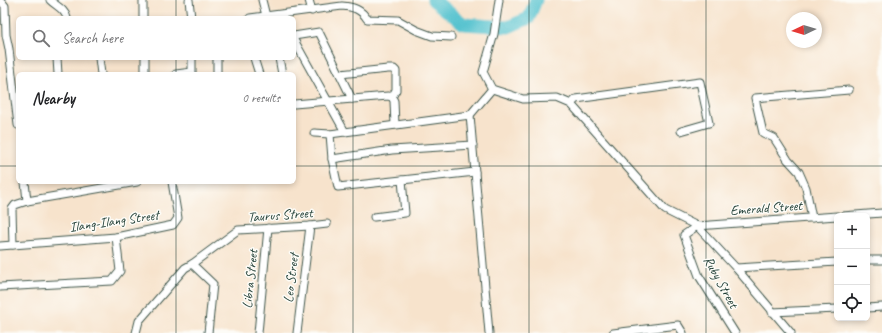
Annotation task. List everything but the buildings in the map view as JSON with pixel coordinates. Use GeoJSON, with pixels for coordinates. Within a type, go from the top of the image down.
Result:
{"type":"FeatureCollection","features":[{"type":"Feature","properties":{"kind":"street"},"geometry":{"type":"LineString","coordinates":[[0,0],[5,6],[6,35],[16,108]]}},
{"type":"Feature","properties":{"kind":"street"},"geometry":{"type":"LineString","coordinates":[[50,0],[67,16]]}},
{"type":"Feature","properties":{"kind":"street"},"geometry":{"type":"LineString","coordinates":[[143,0],[143,16]]}},
{"type":"Feature","properties":{"kind":"street"},"geometry":{"type":"LineString","coordinates":[[189,0],[191,16]]}},
{"type":"Feature","properties":{"kind":"street"},"geometry":{"type":"LineString","coordinates":[[262,0],[266,16],[342,6],[352,7],[363,13],[367,19],[398,20],[416,30],[432,36],[451,37]]}},
{"type":"Feature","properties":{"kind":"street"},"geometry":{"type":"LineString","coordinates":[[309,0],[312,11]]}},
{"type":"Feature","properties":{"kind":"street"},"geometry":{"type":"LineString","coordinates":[[499,0],[494,34],[483,72],[492,89],[524,98],[557,98],[571,104],[665,210],[697,226],[736,268],[791,333]]}},
{"type":"Feature","properties":{"kind":"street"},"geometry":{"type":"LineString","coordinates":[[296,36],[319,32],[352,99]]}},
{"type":"Feature","properties":{"kind":"street"},"geometry":{"type":"LineString","coordinates":[[296,44],[345,132]]}},
{"type":"Feature","properties":{"kind":"street"},"geometry":{"type":"LineString","coordinates":[[9,49],[16,48]]}},
{"type":"Feature","properties":{"kind":"street"},"geometry":{"type":"LineString","coordinates":[[57,60],[58,72]]}},
{"type":"Feature","properties":{"kind":"street"},"geometry":{"type":"LineString","coordinates":[[99,60],[101,72]]}},
{"type":"Feature","properties":{"kind":"street"},"geometry":{"type":"LineString","coordinates":[[145,60],[145,72]]}},
{"type":"Feature","properties":{"kind":"street"},"geometry":{"type":"LineString","coordinates":[[192,60],[192,72]]}},
{"type":"Feature","properties":{"kind":"street"},"geometry":{"type":"LineString","coordinates":[[217,60],[217,72]]}},
{"type":"Feature","properties":{"kind":"street"},"geometry":{"type":"LineString","coordinates":[[255,60],[258,72]]}},
{"type":"Feature","properties":{"kind":"street"},"geometry":{"type":"LineString","coordinates":[[279,60],[282,72]]}},
{"type":"Feature","properties":{"kind":"street"},"geometry":{"type":"LineString","coordinates":[[340,74],[394,69],[396,71],[396,90],[392,97]]}},
{"type":"Feature","properties":{"kind":"street"},"geometry":{"type":"LineString","coordinates":[[571,104],[576,99],[700,82],[709,123],[681,131]]}},
{"type":"Feature","properties":{"kind":"street"},"geometry":{"type":"LineString","coordinates":[[314,133],[330,134],[470,115],[492,89]]}},
{"type":"Feature","properties":{"kind":"street"},"geometry":{"type":"LineString","coordinates":[[812,218],[806,188],[799,172],[788,160],[774,138],[763,133],[755,98],[849,90]]}},
{"type":"Feature","properties":{"kind":"street"},"geometry":{"type":"LineString","coordinates":[[296,104],[388,96],[392,97]]}},
{"type":"Feature","properties":{"kind":"street"},"geometry":{"type":"LineString","coordinates":[[392,97],[394,101],[395,125]]}},
{"type":"Feature","properties":{"kind":"street"},"geometry":{"type":"LineString","coordinates":[[470,115],[489,333]]}},
{"type":"Feature","properties":{"kind":"street"},"geometry":{"type":"LineString","coordinates":[[330,134],[332,159],[338,187],[475,172]]}},
{"type":"Feature","properties":{"kind":"street"},"geometry":{"type":"LineString","coordinates":[[332,159],[392,150],[472,145]]}},
{"type":"Feature","properties":{"kind":"street"},"geometry":{"type":"LineString","coordinates":[[374,217],[405,213],[402,180]]}},
{"type":"Feature","properties":{"kind":"street"},"geometry":{"type":"LineString","coordinates":[[25,184],[28,201]]}},
{"type":"Feature","properties":{"kind":"street"},"geometry":{"type":"LineString","coordinates":[[13,245],[12,209],[15,205],[28,201],[126,184]]}},
{"type":"Feature","properties":{"kind":"street","name":"Ilang-Ilang Street"},"geometry":{"type":"LineString","coordinates":[[0,246],[116,237],[174,225],[178,218],[172,184]]}},
{"type":"Feature","properties":{"kind":"street"},"geometry":{"type":"LineString","coordinates":[[870,214],[882,213]]}},
{"type":"Feature","properties":{"kind":"street","name":"Emerald Street"},"geometry":{"type":"LineString","coordinates":[[697,226],[834,216]]}},
{"type":"Feature","properties":{"kind":"street","name":"Taurus Street"},"geometry":{"type":"LineString","coordinates":[[136,333],[139,321],[185,268],[238,230],[327,224]]}},
{"type":"Feature","properties":{"kind":"street","name":"Leo Street"},"geometry":{"type":"LineString","coordinates":[[297,333],[310,226]]}},
{"type":"Feature","properties":{"kind":"street","name":"Ruby Street"},"geometry":{"type":"LineString","coordinates":[[697,226],[684,236],[699,276],[735,333]]}},
{"type":"Feature","properties":{"kind":"street","name":"Libra Street"},"geometry":{"type":"LineString","coordinates":[[258,333],[268,228]]}},
{"type":"Feature","properties":{"kind":"street"},"geometry":{"type":"LineString","coordinates":[[0,286],[112,280],[120,271],[116,237]]}},
{"type":"Feature","properties":{"kind":"street"},"geometry":{"type":"LineString","coordinates":[[870,260],[882,260]]}},
{"type":"Feature","properties":{"kind":"street"},"geometry":{"type":"LineString","coordinates":[[736,268],[834,262]]}},
{"type":"Feature","properties":{"kind":"street"},"geometry":{"type":"LineString","coordinates":[[192,264],[213,284],[208,333]]}},
{"type":"Feature","properties":{"kind":"street"},"geometry":{"type":"LineString","coordinates":[[870,308],[882,307]]}},
{"type":"Feature","properties":{"kind":"street"},"geometry":{"type":"LineString","coordinates":[[772,312],[834,309]]}},
{"type":"Feature","properties":{"kind":"street"},"geometry":{"type":"LineString","coordinates":[[612,333],[678,325],[683,333]]}},
{"type":"Feature","properties":{"kind":"waterway"},"geometry":{"type":"LineString","coordinates":[[433,0],[464,24],[508,27],[529,18],[536,0]]}}]}
